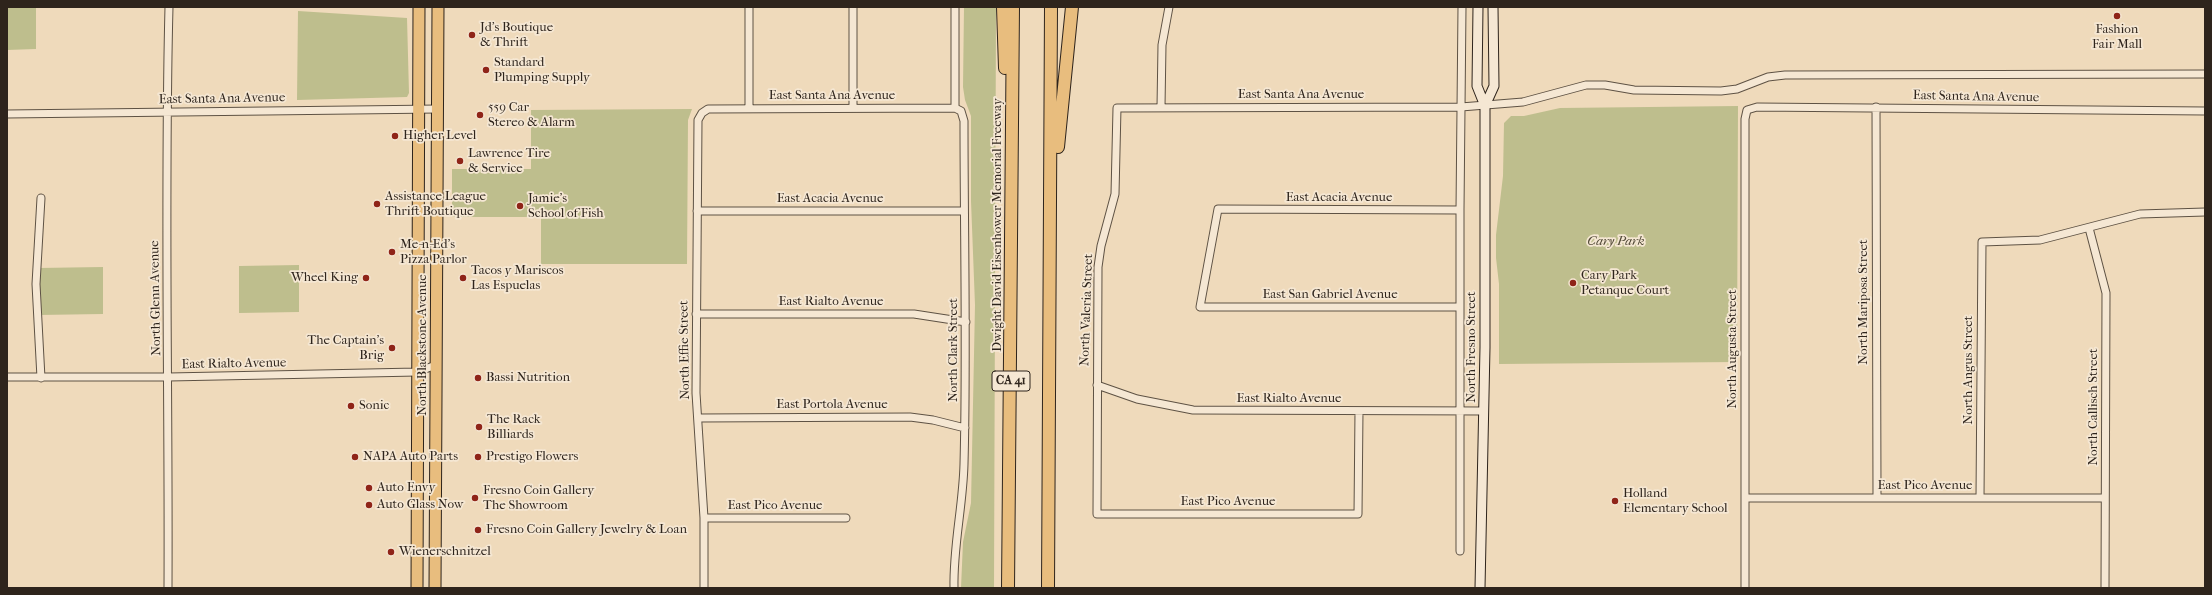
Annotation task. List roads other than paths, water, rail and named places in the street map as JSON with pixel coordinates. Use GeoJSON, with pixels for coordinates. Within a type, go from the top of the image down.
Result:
{"type":"FeatureCollection","features":[{"type":"Feature","properties":{"kind":"highway"},"geometry":{"type":"LineString","coordinates":[[1003,7],[1013,175]]}},
{"type":"Feature","properties":{"kind":"highway","name":"Dwight David Eisenhower Memorial Freeway"},"geometry":{"type":"LineString","coordinates":[[1008,588],[1013,175],[1013,7]]}},
{"type":"Feature","properties":{"kind":"highway"},"geometry":{"type":"LineString","coordinates":[[1048,588],[1051,7]]}},
{"type":"Feature","properties":{"kind":"highway"},"geometry":{"type":"LineString","coordinates":[[1051,210],[1072,7]]}},
{"type":"Feature","properties":{"kind":"main road","name":"North Blackstone Avenue"},"geometry":{"type":"LineString","coordinates":[[417,588],[419,7]]}},
{"type":"Feature","properties":{"kind":"main road","name":"North Blackstone Avenue"},"geometry":{"type":"LineString","coordinates":[[435,588],[438,7]]}},
{"type":"Feature","properties":{"kind":"main road","name":"North Fresno Street"},"geometry":{"type":"LineString","coordinates":[[1478,7],[1477,86],[1486,106]]}},
{"type":"Feature","properties":{"kind":"main road","name":"North Fresno Street"},"geometry":{"type":"LineString","coordinates":[[1480,588],[1484,411],[1486,106],[1494,86],[1494,7]]}},
{"type":"Feature","properties":{"kind":"street","name":"North Glenn Avenue"},"geometry":{"type":"LineString","coordinates":[[168,588],[169,377],[166,112],[169,7]]}},
{"type":"Feature","properties":{"kind":"street"},"geometry":{"type":"LineString","coordinates":[[749,7],[749,108]]}},
{"type":"Feature","properties":{"kind":"street"},"geometry":{"type":"LineString","coordinates":[[852,108],[853,7]]}},
{"type":"Feature","properties":{"kind":"street","name":"North Clark Street"},"geometry":{"type":"LineString","coordinates":[[954,588],[954,550],[963,496],[966,322],[964,121],[958,110],[955,7]]}},
{"type":"Feature","properties":{"kind":"street"},"geometry":{"type":"LineString","coordinates":[[1161,107],[1162,44],[1169,7]]}},
{"type":"Feature","properties":{"kind":"street"},"geometry":{"type":"LineString","coordinates":[[1460,551],[1460,210],[1462,7]]}},
{"type":"Feature","properties":{"kind":"street","name":"East Santa Ana Avenue"},"geometry":{"type":"LineString","coordinates":[[1117,108],[1486,106],[1523,102],[1586,85],[1605,85],[1634,90],[1729,90],[1737,89],[1768,77],[1785,75],[2205,74]]}},
{"type":"Feature","properties":{"kind":"street","name":"East Santa Ana Avenue"},"geometry":{"type":"LineString","coordinates":[[1748,110],[1757,107],[1876,107],[2205,111]]}},
{"type":"Feature","properties":{"kind":"street","name":"North Mariposa Street"},"geometry":{"type":"LineString","coordinates":[[1876,107],[1877,498]]}},
{"type":"Feature","properties":{"kind":"street","name":"East Santa Ana Avenue"},"geometry":{"type":"LineString","coordinates":[[702,113],[708,109],[749,108],[958,110]]}},
{"type":"Feature","properties":{"kind":"street","name":"North Valeria Street"},"geometry":{"type":"LineString","coordinates":[[1098,514],[1098,267],[1115,194],[1117,108]]}},
{"type":"Feature","properties":{"kind":"street","name":"East Santa Ana Avenue"},"geometry":{"type":"LineString","coordinates":[[7,114],[438,109]]}},
{"type":"Feature","properties":{"kind":"street","name":"North Augusta Street"},"geometry":{"type":"LineString","coordinates":[[1745,588],[1745,119],[1748,110]]}},
{"type":"Feature","properties":{"kind":"street","name":"North Effie Street"},"geometry":{"type":"LineString","coordinates":[[702,113],[698,120],[696,393],[699,418],[704,518],[704,588]]}},
{"type":"Feature","properties":{"kind":"street"},"geometry":{"type":"LineString","coordinates":[[40,198],[36,284],[40,378]]}},
{"type":"Feature","properties":{"kind":"street","name":"East Acacia Avenue"},"geometry":{"type":"LineString","coordinates":[[1200,307],[1218,210],[1460,210]]}},
{"type":"Feature","properties":{"kind":"street","name":"East Acacia Avenue"},"geometry":{"type":"LineString","coordinates":[[697,211],[964,211]]}},
{"type":"Feature","properties":{"kind":"street"},"geometry":{"type":"LineString","coordinates":[[2089,228],[2140,214],[2205,212]]}},
{"type":"Feature","properties":{"kind":"street","name":"North Angus Street"},"geometry":{"type":"LineString","coordinates":[[1980,498],[1982,242],[2040,240],[2089,228]]}},
{"type":"Feature","properties":{"kind":"street","name":"North Callisch Street"},"geometry":{"type":"LineString","coordinates":[[2089,228],[2106,293],[2105,588]]}},
{"type":"Feature","properties":{"kind":"street","name":"East San Gabriel Avenue"},"geometry":{"type":"LineString","coordinates":[[1200,307],[1460,307]]}},
{"type":"Feature","properties":{"kind":"street","name":"East Rialto Avenue"},"geometry":{"type":"LineString","coordinates":[[696,314],[914,314],[966,322]]}},
{"type":"Feature","properties":{"kind":"street","name":"East Rialto Avenue"},"geometry":{"type":"LineString","coordinates":[[7,377],[169,377],[417,372],[436,365]]}},
{"type":"Feature","properties":{"kind":"street","name":"East Rialto Avenue"},"geometry":{"type":"LineString","coordinates":[[1097,385],[1137,399],[1193,410],[1484,411]]}},
{"type":"Feature","properties":{"kind":"street","name":"East Pico Avenue"},"geometry":{"type":"LineString","coordinates":[[1098,514],[1358,514],[1359,411]]}},
{"type":"Feature","properties":{"kind":"street","name":"East Portola Avenue"},"geometry":{"type":"LineString","coordinates":[[699,418],[910,417],[965,428]]}},
{"type":"Feature","properties":{"kind":"street","name":"East Pico Avenue"},"geometry":{"type":"LineString","coordinates":[[1745,498],[2105,498]]}},
{"type":"Feature","properties":{"kind":"street","name":"East Pico Avenue"},"geometry":{"type":"LineString","coordinates":[[704,518],[846,518]]}},
{"type":"Feature","properties":{"kind":"place","name":"Fashion Fair Mall"},"geometry":{"type":"Point","coordinates":[2117,16]}},
{"type":"Feature","properties":{"kind":"place","name":"Jd's Boutique & Thrift"},"geometry":{"type":"Point","coordinates":[472,35]}},
{"type":"Feature","properties":{"kind":"place","name":"Standard Plumping Supply"},"geometry":{"type":"Point","coordinates":[486,70]}},
{"type":"Feature","properties":{"kind":"place","name":"559 Car Stereo & Alarm"},"geometry":{"type":"Point","coordinates":[480,115]}},
{"type":"Feature","properties":{"kind":"place","name":"Higher Level"},"geometry":{"type":"Point","coordinates":[395,136]}},
{"type":"Feature","properties":{"kind":"place","name":"Lawrence Tire & Service"},"geometry":{"type":"Point","coordinates":[460,161]}},
{"type":"Feature","properties":{"kind":"place","name":"Assistance League Thrift Boutique"},"geometry":{"type":"Point","coordinates":[377,204]}},
{"type":"Feature","properties":{"kind":"place","name":"Jamie's School of Fish"},"geometry":{"type":"Point","coordinates":[520,206]}},
{"type":"Feature","properties":{"kind":"place","name":"Me-n-Ed's Pizza Parlor"},"geometry":{"type":"Point","coordinates":[392,252]}},
{"type":"Feature","properties":{"kind":"place","name":"Wheel King"},"geometry":{"type":"Point","coordinates":[366,278]}},
{"type":"Feature","properties":{"kind":"place","name":"Tacos y Mariscos Las Espuelas"},"geometry":{"type":"Point","coordinates":[463,278]}},
{"type":"Feature","properties":{"kind":"place","name":"Cary Park Petanque Court"},"geometry":{"type":"Point","coordinates":[1573,283]}},
{"type":"Feature","properties":{"kind":"place","name":"The Captain's Brig"},"geometry":{"type":"Point","coordinates":[392,348]}},
{"type":"Feature","properties":{"kind":"place","name":"Bassi Nutrition"},"geometry":{"type":"Point","coordinates":[478,378]}},
{"type":"Feature","properties":{"kind":"place","name":"Sonic"},"geometry":{"type":"Point","coordinates":[351,406]}},
{"type":"Feature","properties":{"kind":"place","name":"The Rack Billiards"},"geometry":{"type":"Point","coordinates":[479,427]}},
{"type":"Feature","properties":{"kind":"place","name":"NAPA Auto Parts"},"geometry":{"type":"Point","coordinates":[355,457]}},
{"type":"Feature","properties":{"kind":"place","name":"Prestigo Flowers"},"geometry":{"type":"Point","coordinates":[478,457]}},
{"type":"Feature","properties":{"kind":"place","name":"Auto Envy"},"geometry":{"type":"Point","coordinates":[369,488]}},
{"type":"Feature","properties":{"kind":"place","name":"Fresno Coin Gallery The Showroom"},"geometry":{"type":"Point","coordinates":[475,498]}},
{"type":"Feature","properties":{"kind":"place","name":"Holland Elementary School"},"geometry":{"type":"Point","coordinates":[1615,501]}},
{"type":"Feature","properties":{"kind":"place","name":"Auto Glass Now"},"geometry":{"type":"Point","coordinates":[369,505]}},
{"type":"Feature","properties":{"kind":"place","name":"Fresno Coin Gallery Jewelry & Loan"},"geometry":{"type":"Point","coordinates":[478,530]}},
{"type":"Feature","properties":{"kind":"place","name":"Wienerschnitzel"},"geometry":{"type":"Point","coordinates":[391,552]}},
{"type":"Feature","properties":{"kind":"park label","name":"Cary Park"},"geometry":{"type":"Point","coordinates":[1616,242]}}]}
